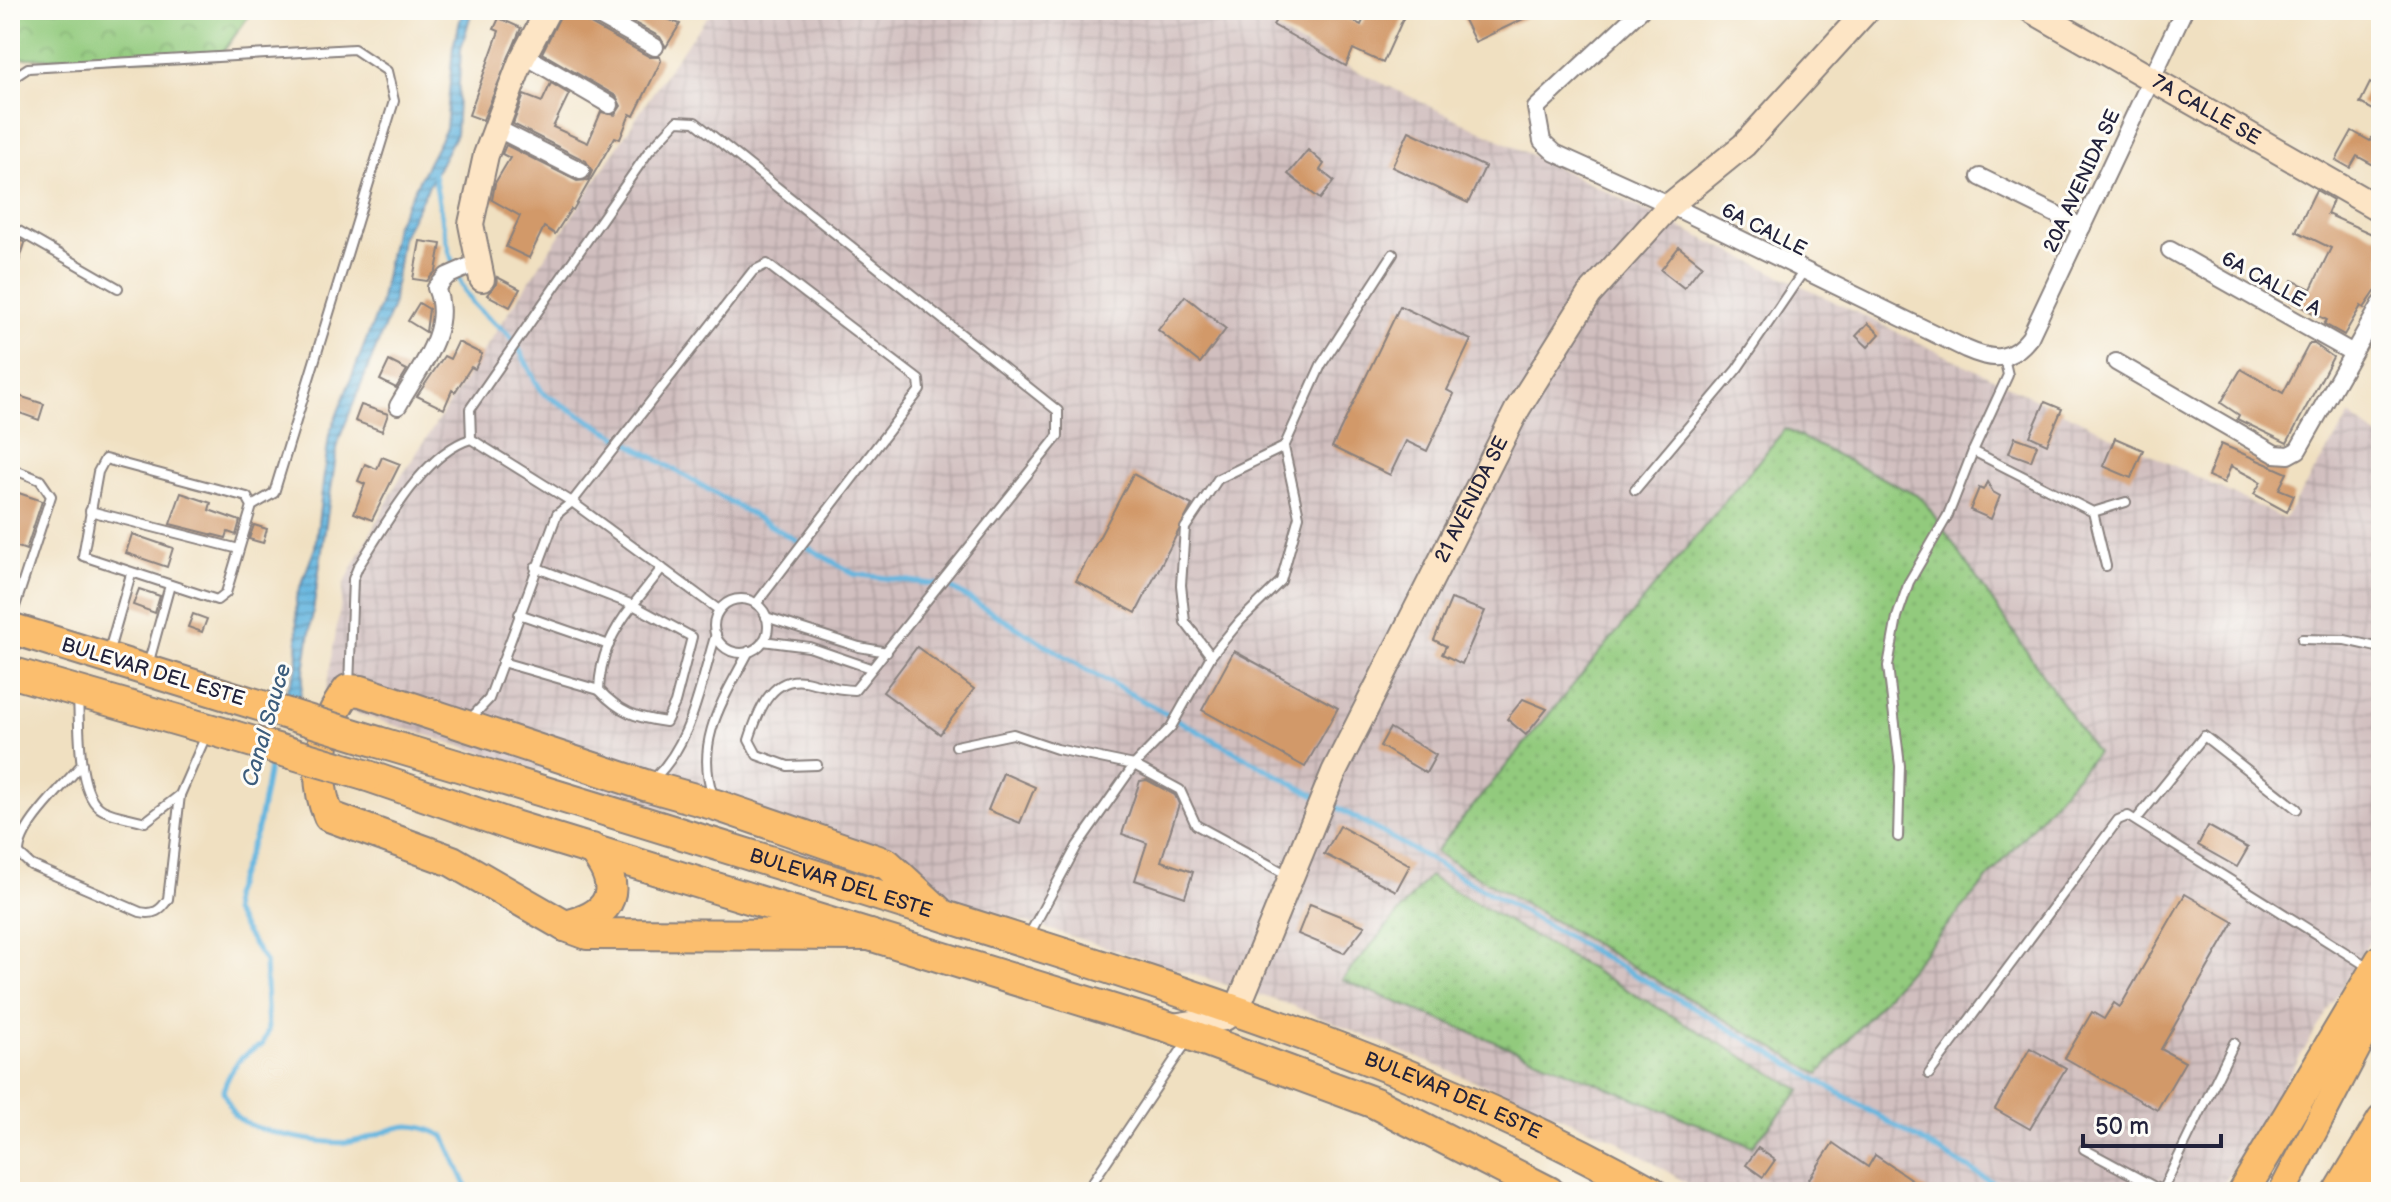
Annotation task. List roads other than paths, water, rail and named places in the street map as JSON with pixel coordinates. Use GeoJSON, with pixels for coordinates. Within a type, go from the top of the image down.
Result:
{"type":"FeatureCollection","features":[{"type":"Feature","properties":{"kind":"highway","name":"BULEVAR DEL ESTE"},"geometry":{"type":"LineString","coordinates":[[10,625],[107,659],[785,866],[1237,1009],[1456,1096],[1652,1192]]}},
{"type":"Feature","properties":{"kind":"highway","name":"BULEVAR DEL ESTE"},"geometry":{"type":"LineString","coordinates":[[10,672],[368,776],[536,832],[1180,1031],[1375,1103],[1549,1192]]}},
{"type":"Feature","properties":{"kind":"highway"},"geometry":{"type":"LineString","coordinates":[[870,935],[587,934],[565,926],[452,861],[329,816],[319,794],[325,736],[333,710],[348,690],[361,691],[645,785],[716,805],[887,864],[942,915]]}},
{"type":"Feature","properties":{"kind":"highway"},"geometry":{"type":"LineString","coordinates":[[426,756],[446,746],[611,792],[645,785]]}},
{"type":"Feature","properties":{"kind":"highway"},"geometry":{"type":"LineString","coordinates":[[536,832],[549,816],[570,812],[728,857],[785,866]]}},
{"type":"Feature","properties":{"kind":"highway"},"geometry":{"type":"LineString","coordinates":[[565,926],[587,921],[606,907],[611,895],[608,869],[592,849]]}},
{"type":"Feature","properties":{"kind":"highway"},"geometry":{"type":"LineString","coordinates":[[2243,1192],[2378,965]]}},
{"type":"Feature","properties":{"kind":"highway"},"geometry":{"type":"LineString","coordinates":[[2359,1192],[2381,1152]]}},
{"type":"Feature","properties":{"kind":"main road"},"geometry":{"type":"LineString","coordinates":[[2282,1192],[2381,1002]]}},
{"type":"Feature","properties":{"kind":"main road"},"geometry":{"type":"LineString","coordinates":[[2337,1192],[2381,1119]]}},
{"type":"Feature","properties":{"kind":"street"},"geometry":{"type":"LineString","coordinates":[[398,406],[442,326],[442,302],[436,288],[447,276],[476,269],[471,224],[494,127],[524,55],[548,10]]}},
{"type":"Feature","properties":{"kind":"street"},"geometry":{"type":"LineString","coordinates":[[588,10],[655,47]]}},
{"type":"Feature","properties":{"kind":"street","name":"6A CALLE"},"geometry":{"type":"LineString","coordinates":[[1641,10],[1536,108],[1542,141],[1555,153],[1670,205],[1985,358],[2004,358]]}},
{"type":"Feature","properties":{"kind":"street","name":"21 AVENIDA SE"},"geometry":{"type":"LineString","coordinates":[[1237,1009],[1334,772],[1518,408],[1589,295],[1670,205],[1744,145],[1867,10]]}},
{"type":"Feature","properties":{"kind":"street","name":"7A CALLE SE"},"geometry":{"type":"LineString","coordinates":[[2031,10],[2381,210]]}},
{"type":"Feature","properties":{"kind":"street","name":"20A AVENIDA SE"},"geometry":{"type":"LineString","coordinates":[[2004,358],[2019,352],[2030,337],[2184,10]]}},
{"type":"Feature","properties":{"kind":"street"},"geometry":{"type":"LineString","coordinates":[[524,55],[610,105]]}},
{"type":"Feature","properties":{"kind":"street"},"geometry":{"type":"LineString","coordinates":[[494,127],[581,171]]}},
{"type":"Feature","properties":{"kind":"street"},"geometry":{"type":"LineString","coordinates":[[1980,177],[2082,227]]}},
{"type":"Feature","properties":{"kind":"street","name":"6A CALLE A"},"geometry":{"type":"LineString","coordinates":[[2170,250],[2353,353]]}},
{"type":"Feature","properties":{"kind":"street"},"geometry":{"type":"LineString","coordinates":[[2116,362],[2275,454],[2289,455],[2298,450],[2381,304]]}},
{"type":"Feature","properties":{"kind":"street"},"geometry":{"type":"LineString","coordinates":[[1180,1031],[1225,1018],[1237,1009]]}},
{"type":"Feature","properties":{"kind":"lane"},"geometry":{"type":"LineString","coordinates":[[10,80],[28,68],[354,49],[387,71],[394,101],[274,493],[252,506],[221,598],[217,600],[131,574],[83,556],[100,464],[105,459],[247,497],[252,506]]}},
{"type":"Feature","properties":{"kind":"lane"},"geometry":{"type":"LineString","coordinates":[[471,439],[470,409],[649,151],[677,121],[695,122],[1058,411],[1058,436],[855,690],[835,690],[801,680],[783,684],[769,695],[758,712],[749,740],[757,755],[788,766],[817,765]]}},
{"type":"Feature","properties":{"kind":"lane"},"geometry":{"type":"LineString","coordinates":[[10,226],[118,288]]}},
{"type":"Feature","properties":{"kind":"lane"},"geometry":{"type":"LineString","coordinates":[[1026,941],[1077,846],[1134,765],[1171,727],[1211,656],[1240,621],[1281,581],[1299,516],[1284,447],[1321,365],[1393,254]]}},
{"type":"Feature","properties":{"kind":"lane"},"geometry":{"type":"LineString","coordinates":[[463,723],[489,699],[557,514],[572,502],[753,271],[767,264],[778,269],[919,380],[920,390],[756,604]]}},
{"type":"Feature","properties":{"kind":"lane"},"geometry":{"type":"LineString","coordinates":[[1635,490],[1737,369],[1803,272]]}},
{"type":"Feature","properties":{"kind":"lane"},"geometry":{"type":"LineString","coordinates":[[1898,837],[1900,766],[1888,666],[1897,617],[1909,582],[1948,515],[2008,375],[2004,358]]}},
{"type":"Feature","properties":{"kind":"lane"},"geometry":{"type":"LineString","coordinates":[[348,690],[353,579],[358,567],[412,486],[455,444],[471,439],[572,502],[719,610]]}},
{"type":"Feature","properties":{"kind":"lane"},"geometry":{"type":"LineString","coordinates":[[1211,656],[1185,622],[1181,585],[1185,528],[1218,479],[1284,447]]}},
{"type":"Feature","properties":{"kind":"lane"},"geometry":{"type":"LineString","coordinates":[[1973,451],[2093,512],[2126,502]]}},
{"type":"Feature","properties":{"kind":"lane"},"geometry":{"type":"LineString","coordinates":[[10,468],[40,480],[51,496],[10,625]]}},
{"type":"Feature","properties":{"kind":"lane"},"geometry":{"type":"LineString","coordinates":[[90,511],[239,549]]}},
{"type":"Feature","properties":{"kind":"lane"},"geometry":{"type":"LineString","coordinates":[[2093,512],[2106,566]]}},
{"type":"Feature","properties":{"kind":"lane"},"geometry":{"type":"LineString","coordinates":[[502,662],[599,690],[615,707],[635,718],[666,722],[675,703],[692,637],[633,605],[535,567]]}},
{"type":"Feature","properties":{"kind":"lane"},"geometry":{"type":"LineString","coordinates":[[599,690],[600,663],[609,645],[633,605],[662,568]]}},
{"type":"Feature","properties":{"kind":"lane"},"geometry":{"type":"LineString","coordinates":[[107,659],[131,574]]}},
{"type":"Feature","properties":{"kind":"lane"},"geometry":{"type":"LineString","coordinates":[[146,671],[170,585]]}},
{"type":"Feature","properties":{"kind":"lane"},"geometry":{"type":"LineString","coordinates":[[645,785],[667,767],[684,739],[716,634],[719,610],[732,600],[756,604],[766,617],[859,647],[887,652]]}},
{"type":"Feature","properties":{"kind":"lane"},"geometry":{"type":"LineString","coordinates":[[519,614],[609,645]]}},
{"type":"Feature","properties":{"kind":"lane"},"geometry":{"type":"LineString","coordinates":[[763,641],[766,617]]}},
{"type":"Feature","properties":{"kind":"lane"},"geometry":{"type":"LineString","coordinates":[[716,634],[725,647],[749,651]]}},
{"type":"Feature","properties":{"kind":"lane"},"geometry":{"type":"LineString","coordinates":[[2302,639],[2345,640],[2381,648]]}},
{"type":"Feature","properties":{"kind":"lane"},"geometry":{"type":"LineString","coordinates":[[716,805],[707,779],[705,746],[719,708],[749,651],[763,641],[809,647],[870,668]]}},
{"type":"Feature","properties":{"kind":"lane"},"geometry":{"type":"LineString","coordinates":[[78,690],[82,764],[91,799],[102,810],[145,822],[180,795],[221,733]]}},
{"type":"Feature","properties":{"kind":"lane"},"geometry":{"type":"LineString","coordinates":[[956,746],[1013,734],[1057,749],[1134,765],[1180,790],[1196,825],[1289,876]]}},
{"type":"Feature","properties":{"kind":"lane"},"geometry":{"type":"LineString","coordinates":[[2136,820],[2204,736],[2297,809]]}},
{"type":"Feature","properties":{"kind":"lane"},"geometry":{"type":"LineString","coordinates":[[82,764],[32,822],[19,843],[19,854],[31,865],[140,912],[149,914],[161,909],[168,899],[180,795]]}},
{"type":"Feature","properties":{"kind":"lane"},"geometry":{"type":"LineString","coordinates":[[1929,1074],[2118,820],[2128,816],[2378,965]]}},
{"type":"Feature","properties":{"kind":"lane"},"geometry":{"type":"LineString","coordinates":[[1086,1192],[1180,1031]]}},
{"type":"Feature","properties":{"kind":"lane"},"geometry":{"type":"LineString","coordinates":[[2084,1149],[2163,1192],[2234,1043]]}},
{"type":"Feature","properties":{"kind":"water"},"geometry":{"type":"Polygon","coordinates":[[[463,10],[472,10],[461,49],[456,134],[402,237],[392,308],[338,442],[300,699],[285,695],[298,666],[296,598],[315,548],[329,435],[380,305],[395,226],[446,129],[453,47],[463,10]]]}},
{"type":"Feature","properties":{"kind":"waterway"},"geometry":{"type":"LineString","coordinates":[[434,174],[443,225],[459,280],[477,308],[515,342],[544,394],[854,574],[948,586],[1089,671],[1317,797]]}},
{"type":"Feature","properties":{"kind":"waterway","name":"Canal Sauce"},"geometry":{"type":"LineString","coordinates":[[271,757],[258,827],[232,896],[233,912],[265,962],[268,1031],[262,1045],[242,1058],[229,1076],[223,1091],[229,1105],[242,1121],[255,1127],[325,1142],[351,1142],[406,1126],[429,1130],[444,1136],[469,1192]]}},
{"type":"Feature","properties":{"kind":"waterway"},"geometry":{"type":"LineString","coordinates":[[1329,803],[1687,1004],[2009,1192]]}}]}
